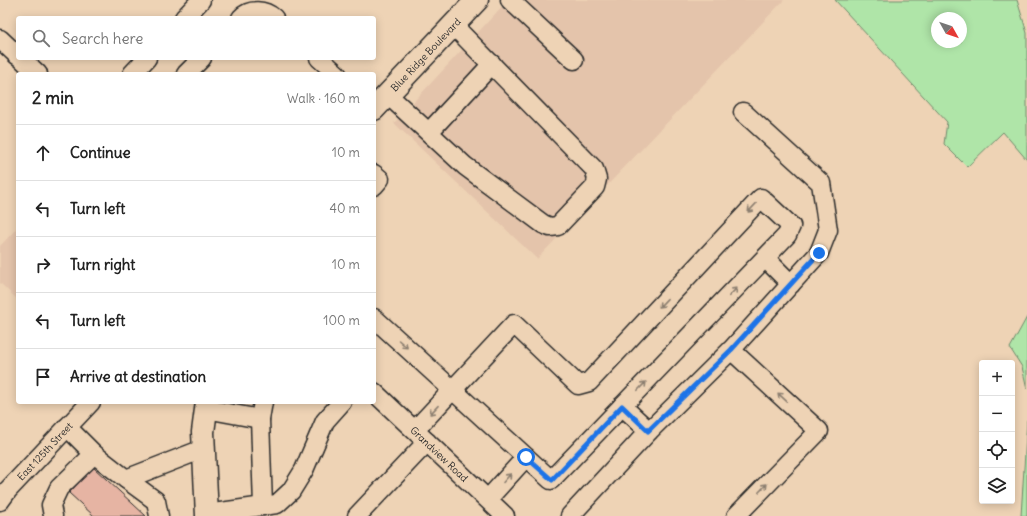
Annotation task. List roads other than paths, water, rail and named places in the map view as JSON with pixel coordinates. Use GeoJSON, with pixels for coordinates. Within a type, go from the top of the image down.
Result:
{"type":"FeatureCollection","features":[{"type":"Feature","properties":{"kind":"main road","name":"Blue Ridge Boulevard"},"geometry":{"type":"LineString","coordinates":[[378,104],[477,0]]}},
{"type":"Feature","properties":{"kind":"main road"},"geometry":{"type":"LineString","coordinates":[[206,515],[203,432],[207,405]]}},
{"type":"Feature","properties":{"kind":"street"},"geometry":{"type":"LineString","coordinates":[[186,16],[201,0]]}},
{"type":"Feature","properties":{"kind":"street"},"geometry":{"type":"LineString","coordinates":[[510,0],[574,60]]}},
{"type":"Feature","properties":{"kind":"street"},"geometry":{"type":"LineString","coordinates":[[247,10],[267,12],[272,16]]}},
{"type":"Feature","properties":{"kind":"street"},"geometry":{"type":"LineString","coordinates":[[378,104],[429,132],[465,166],[543,224],[550,227],[558,226],[596,188],[597,179],[594,169],[453,25]]}},
{"type":"Feature","properties":{"kind":"street"},"geometry":{"type":"LineString","coordinates":[[0,39],[16,54]]}},
{"type":"Feature","properties":{"kind":"street"},"geometry":{"type":"LineString","coordinates":[[23,60],[36,72]]}},
{"type":"Feature","properties":{"kind":"street"},"geometry":{"type":"LineString","coordinates":[[134,72],[145,60]]}},
{"type":"Feature","properties":{"kind":"street"},"geometry":{"type":"LineString","coordinates":[[188,72],[200,60]]}},
{"type":"Feature","properties":{"kind":"street"},"geometry":{"type":"LineString","coordinates":[[321,60],[335,72]]}},
{"type":"Feature","properties":{"kind":"street"},"geometry":{"type":"LineString","coordinates":[[429,132],[492,64]]}},
{"type":"Feature","properties":{"kind":"street"},"geometry":{"type":"LineString","coordinates":[[570,516],[648,431],[731,350],[819,253],[828,230],[821,183],[743,112]]}},
{"type":"Feature","properties":{"kind":"street"},"geometry":{"type":"LineString","coordinates":[[376,176],[380,179],[376,184]]}},
{"type":"Feature","properties":{"kind":"street"},"geometry":{"type":"LineString","coordinates":[[357,516],[421,436],[453,390],[514,324],[578,385],[589,382],[761,198],[791,226],[787,235],[552,480],[526,457],[453,390],[376,320]]}},
{"type":"Feature","properties":{"kind":"street"},"geometry":{"type":"LineString","coordinates":[[765,258],[791,284]]}},
{"type":"Feature","properties":{"kind":"street"},"geometry":{"type":"LineString","coordinates":[[731,350],[819,431],[736,516]]}},
{"type":"Feature","properties":{"kind":"street","name":"Grandview Road"},"geometry":{"type":"LineString","coordinates":[[376,394],[505,516]]}},
{"type":"Feature","properties":{"kind":"street","name":"East 125th Street"},"geometry":{"type":"LineString","coordinates":[[0,501],[8,490],[89,404]]}},
{"type":"Feature","properties":{"kind":"street"},"geometry":{"type":"LineString","coordinates":[[206,515],[277,504],[291,491],[304,470],[326,421],[338,404]]}},
{"type":"Feature","properties":{"kind":"street"},"geometry":{"type":"LineString","coordinates":[[207,405],[262,410],[263,506]]}},
{"type":"Feature","properties":{"kind":"street"},"geometry":{"type":"LineString","coordinates":[[622,406],[648,431]]}},
{"type":"Feature","properties":{"kind":"street"},"geometry":{"type":"LineString","coordinates":[[67,427],[94,454],[156,502],[159,516]]}},
{"type":"Feature","properties":{"kind":"street"},"geometry":{"type":"LineString","coordinates":[[126,479],[203,449]]}},
{"type":"Feature","properties":{"kind":"street"},"geometry":{"type":"LineString","coordinates":[[53,516],[51,504],[59,488],[94,454]]}},
{"type":"Feature","properties":{"kind":"street"},"geometry":{"type":"LineString","coordinates":[[488,499],[526,457]]}}]}
